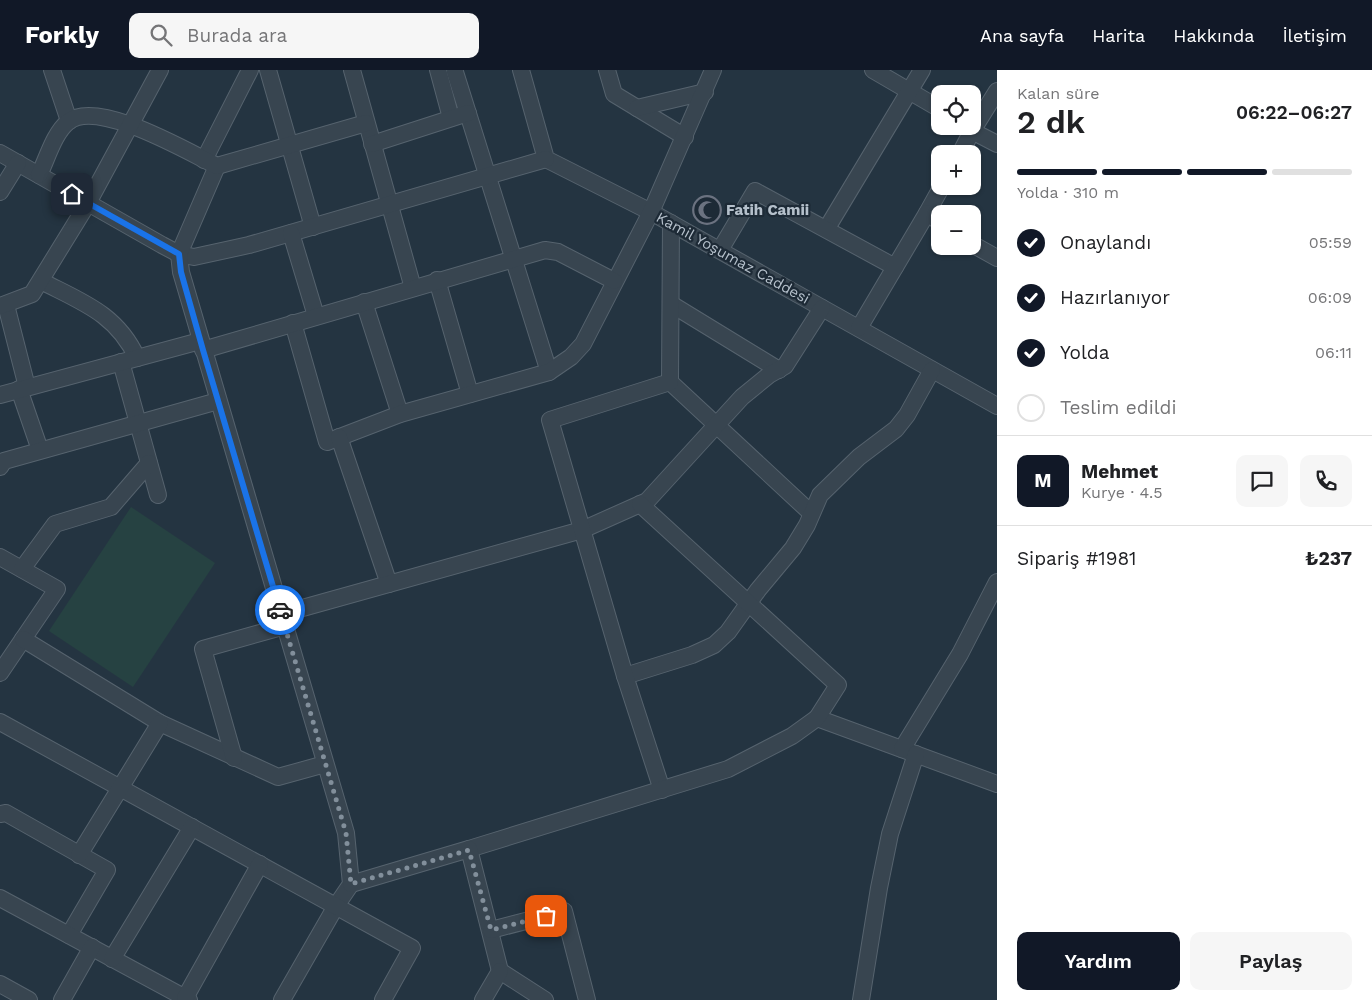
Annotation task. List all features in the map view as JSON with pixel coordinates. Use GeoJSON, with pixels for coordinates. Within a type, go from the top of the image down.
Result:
{"type":"FeatureCollection","features":[{"type":"Feature","properties":{"kind":"street"},"geometry":{"type":"LineString","coordinates":[[52,70],[69,121]]}},
{"type":"Feature","properties":{"kind":"street"},"geometry":{"type":"LineString","coordinates":[[40,450],[3,305],[32,294],[41,281],[88,203],[160,70]]}},
{"type":"Feature","properties":{"kind":"street"},"geometry":{"type":"LineString","coordinates":[[250,70],[210,163],[179,254],[181,272],[346,833],[351,884]]}},
{"type":"Feature","properties":{"kind":"street"},"geometry":{"type":"LineString","coordinates":[[268,70],[313,227]]}},
{"type":"Feature","properties":{"kind":"street"},"geometry":{"type":"LineString","coordinates":[[352,70],[413,288]]}},
{"type":"Feature","properties":{"kind":"street"},"geometry":{"type":"LineString","coordinates":[[0,153],[179,254],[194,257],[248,245],[313,227],[546,158],[521,70]]}},
{"type":"Feature","properties":{"kind":"street"},"geometry":{"type":"LineString","coordinates":[[607,70],[614,94],[685,137]]}},
{"type":"Feature","properties":{"kind":"street"},"geometry":{"type":"LineString","coordinates":[[292,323],[328,442],[400,414],[550,372],[571,358],[583,344],[651,212],[713,70]]}},
{"type":"Feature","properties":{"kind":"street"},"geometry":{"type":"LineString","coordinates":[[874,70],[931,103]]}},
{"type":"Feature","properties":{"kind":"street"},"geometry":{"type":"LineString","coordinates":[[826,228],[922,70]]}},
{"type":"Feature","properties":{"kind":"street"},"geometry":{"type":"LineString","coordinates":[[449,72],[468,113],[550,372]]}},
{"type":"Feature","properties":{"kind":"street"},"geometry":{"type":"LineString","coordinates":[[449,72],[451,118]]}},
{"type":"Feature","properties":{"kind":"street"},"geometry":{"type":"LineString","coordinates":[[981,112],[997,91]]}},
{"type":"Feature","properties":{"kind":"street"},"geometry":{"type":"LineString","coordinates":[[637,108],[705,92]]}},
{"type":"Feature","properties":{"kind":"street"},"geometry":{"type":"LineString","coordinates":[[372,144],[468,113]]}},
{"type":"Feature","properties":{"kind":"street"},"geometry":{"type":"LineString","coordinates":[[39,175],[60,133],[69,121],[80,117],[95,117],[131,124],[210,163],[366,123]]}},
{"type":"Feature","properties":{"kind":"street"},"geometry":{"type":"LineString","coordinates":[[981,135],[997,144]]}},
{"type":"Feature","properties":{"kind":"street","name":"Kamil Yoşumaz Caddesi"},"geometry":{"type":"LineString","coordinates":[[546,158],[651,212],[997,406]]}},
{"type":"Feature","properties":{"kind":"street"},"geometry":{"type":"LineString","coordinates":[[0,192],[18,163]]}},
{"type":"Feature","properties":{"kind":"street"},"geometry":{"type":"LineString","coordinates":[[720,250],[755,191],[896,267]]}},
{"type":"Feature","properties":{"kind":"street"},"geometry":{"type":"LineString","coordinates":[[859,328],[896,267],[931,222]]}},
{"type":"Feature","properties":{"kind":"street"},"geometry":{"type":"LineString","coordinates":[[671,223],[670,382],[811,513]]}},
{"type":"Feature","properties":{"kind":"street"},"geometry":{"type":"LineString","coordinates":[[291,233],[316,316]]}},
{"type":"Feature","properties":{"kind":"street"},"geometry":{"type":"LineString","coordinates":[[981,249],[997,258]]}},
{"type":"Feature","properties":{"kind":"street"},"geometry":{"type":"LineString","coordinates":[[0,395],[129,360],[202,345],[292,323],[545,250],[558,252],[614,281]]}},
{"type":"Feature","properties":{"kind":"street"},"geometry":{"type":"LineString","coordinates":[[437,280],[470,394]]}},
{"type":"Feature","properties":{"kind":"street"},"geometry":{"type":"LineString","coordinates":[[41,281],[99,311],[128,338],[129,360],[139,423],[158,495]]}},
{"type":"Feature","properties":{"kind":"street"},"geometry":{"type":"LineString","coordinates":[[364,302],[400,414]]}},
{"type":"Feature","properties":{"kind":"street"},"geometry":{"type":"LineString","coordinates":[[671,304],[779,370]]}},
{"type":"Feature","properties":{"kind":"street"},"geometry":{"type":"LineString","coordinates":[[234,758],[203,649],[389,584],[582,530],[647,501],[718,426],[742,397],[785,366],[822,308]]}},
{"type":"Feature","properties":{"kind":"street"},"geometry":{"type":"LineString","coordinates":[[625,676],[692,655],[714,645],[728,632],[793,548],[820,496],[859,457],[896,429],[907,415],[932,370]]}},
{"type":"Feature","properties":{"kind":"street"},"geometry":{"type":"LineString","coordinates":[[662,790],[625,676],[550,420],[670,382]]}},
{"type":"Feature","properties":{"kind":"street"},"geometry":{"type":"LineString","coordinates":[[0,467],[4,460],[218,401]]}},
{"type":"Feature","properties":{"kind":"street"},"geometry":{"type":"LineString","coordinates":[[339,438],[389,584]]}},
{"type":"Feature","properties":{"kind":"street"},"geometry":{"type":"LineString","coordinates":[[22,569],[54,524],[111,507],[149,462]]}},
{"type":"Feature","properties":{"kind":"street"},"geometry":{"type":"LineString","coordinates":[[282,1000],[336,906],[351,884],[469,850],[728,769],[792,736],[816,718],[838,685],[640,504]]}},
{"type":"Feature","properties":{"kind":"street"},"geometry":{"type":"LineString","coordinates":[[0,557],[57,589],[0,673]]}},
{"type":"Feature","properties":{"kind":"street"},"geometry":{"type":"LineString","coordinates":[[861,1000],[890,834],[909,752],[997,582]]}},
{"type":"Feature","properties":{"kind":"street"},"geometry":{"type":"LineString","coordinates":[[23,639],[160,723],[278,777],[325,764]]}},
{"type":"Feature","properties":{"kind":"street"},"geometry":{"type":"LineString","coordinates":[[816,718],[997,784]]}},
{"type":"Feature","properties":{"kind":"street"},"geometry":{"type":"LineString","coordinates":[[79,855],[160,723]]}},
{"type":"Feature","properties":{"kind":"street"},"geometry":{"type":"LineString","coordinates":[[3,725],[412,948],[383,1000]]}},
{"type":"Feature","properties":{"kind":"street"},"geometry":{"type":"LineString","coordinates":[[0,814],[6,813],[108,870],[69,935]]}},
{"type":"Feature","properties":{"kind":"street"},"geometry":{"type":"LineString","coordinates":[[112,958],[192,827]]}},
{"type":"Feature","properties":{"kind":"street"},"geometry":{"type":"LineString","coordinates":[[469,850],[500,971],[483,1000]]}},
{"type":"Feature","properties":{"kind":"street"},"geometry":{"type":"LineString","coordinates":[[0,898],[187,999],[260,864]]}},
{"type":"Feature","properties":{"kind":"street"},"geometry":{"type":"LineString","coordinates":[[491,930],[564,911],[587,1000]]}},
{"type":"Feature","properties":{"kind":"street"},"geometry":{"type":"LineString","coordinates":[[62,1000],[92,947]]}},
{"type":"Feature","properties":{"kind":"street"},"geometry":{"type":"LineString","coordinates":[[500,971],[545,1000]]}},
{"type":"Feature","properties":{"kind":"street"},"geometry":{"type":"LineString","coordinates":[[0,984],[29,1000]]}},
{"type":"Feature","properties":{"kind":"green space"},"geometry":{"type":"Polygon","coordinates":[[[131,507],[215,563],[133,687],[49,631],[131,507]]]}},
{"type":"Feature","properties":{"kind":"way so far"},"geometry":{"type":"LineString","coordinates":[[280,610],[346,833],[351,884],[469,850],[491,930],[546,916]]}},
{"type":"Feature","properties":{"kind":"place","name":"Fatih Camii"},"geometry":{"type":"Point","coordinates":[707,210]}},
{"type":"Feature","properties":{"kind":"route"},"geometry":{"type":"LineString","coordinates":[[72,194],[179,254],[181,272],[203,350],[280,610]]}}]}
